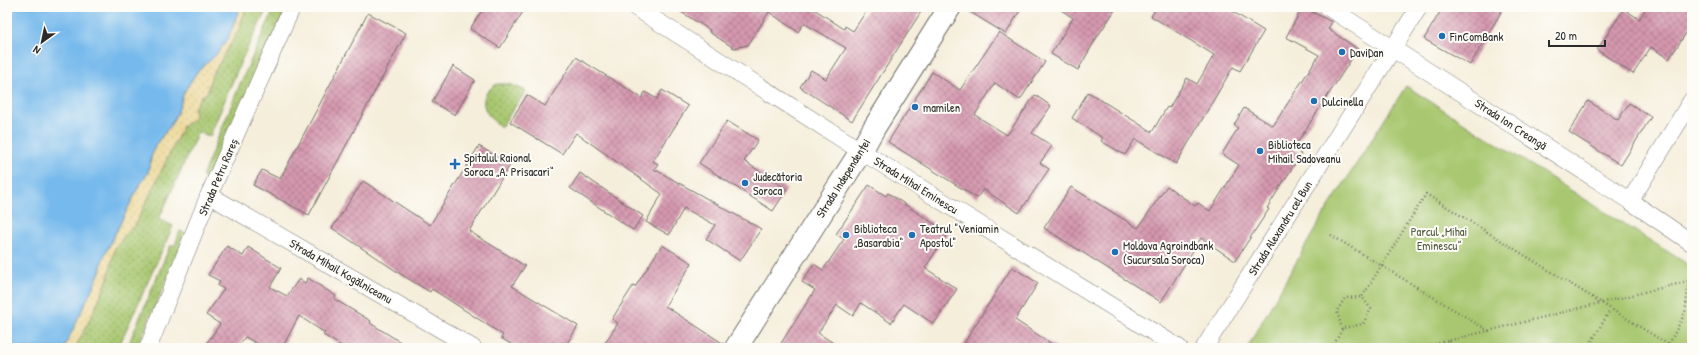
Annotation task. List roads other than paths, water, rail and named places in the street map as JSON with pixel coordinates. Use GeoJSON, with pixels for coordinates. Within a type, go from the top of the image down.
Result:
{"type":"FeatureCollection","features":[{"type":"Feature","properties":{"kind":"main road","name":"Strada Independenței"},"geometry":{"type":"LineString","coordinates":[[736,348],[950,7]]}},
{"type":"Feature","properties":{"kind":"street","name":"Strada Petru Rareș"},"geometry":{"type":"LineString","coordinates":[[148,348],[209,195],[292,7]]}},
{"type":"Feature","properties":{"kind":"street","name":"Strada Mihai Eminescu"},"geometry":{"type":"LineString","coordinates":[[635,7],[861,151],[1179,348]]}},
{"type":"Feature","properties":{"kind":"street","name":"Strada Ion Creangă"},"geometry":{"type":"LineString","coordinates":[[1328,7],[1630,201],[1692,243]]}},
{"type":"Feature","properties":{"kind":"street","name":"Strada Alexandru cel Bun"},"geometry":{"type":"LineString","coordinates":[[1204,348],[1419,7]]}},
{"type":"Feature","properties":{"kind":"street"},"geometry":{"type":"LineString","coordinates":[[1630,201],[1692,100]]}},
{"type":"Feature","properties":{"kind":"street","name":"Strada Mihail Kogălniceanu"},"geometry":{"type":"LineString","coordinates":[[209,195],[473,348]]}},
{"type":"Feature","properties":{"kind":"water"},"geometry":{"type":"Polygon","coordinates":[[[7,7],[240,7],[228,39],[216,55],[197,72],[184,92],[178,111],[170,126],[156,144],[148,173],[139,186],[103,258],[100,272],[64,348],[7,348],[7,7]]]}},
{"type":"Feature","properties":{"kind":"place","name":"FinComBank"},"geometry":{"type":"Point","coordinates":[1442,36]}},
{"type":"Feature","properties":{"kind":"place","name":"DaviDan"},"geometry":{"type":"Point","coordinates":[1342,52]}},
{"type":"Feature","properties":{"kind":"place","name":"Dulcinella"},"geometry":{"type":"Point","coordinates":[1314,101]}},
{"type":"Feature","properties":{"kind":"place","name":"mamilen"},"geometry":{"type":"Point","coordinates":[915,107]}},
{"type":"Feature","properties":{"kind":"place","name":"Biblioteca Mihail Sadoveanu"},"geometry":{"type":"Point","coordinates":[1260,151]}},
{"type":"Feature","properties":{"kind":"place","name":"Spitalul Raional Soroca „A. Prisacari“"},"geometry":{"type":"Point","coordinates":[455,164]}},
{"type":"Feature","properties":{"kind":"place","name":"Judecătoria Soroca"},"geometry":{"type":"Point","coordinates":[745,183]}},
{"type":"Feature","properties":{"kind":"place","name":"Biblioteca „Basarabia“"},"geometry":{"type":"Point","coordinates":[846,235]}},
{"type":"Feature","properties":{"kind":"place","name":"Teatrul \"Veniamin Apostol\""},"geometry":{"type":"Point","coordinates":[912,235]}},
{"type":"Feature","properties":{"kind":"place","name":"Moldova Agroindbank (Sucursala Soroca)"},"geometry":{"type":"Point","coordinates":[1115,252]}},
{"type":"Feature","properties":{"kind":"park label","name":"Parcul „Mihai Eminescu”"},"geometry":{"type":"Point","coordinates":[1439,238]}}]}
